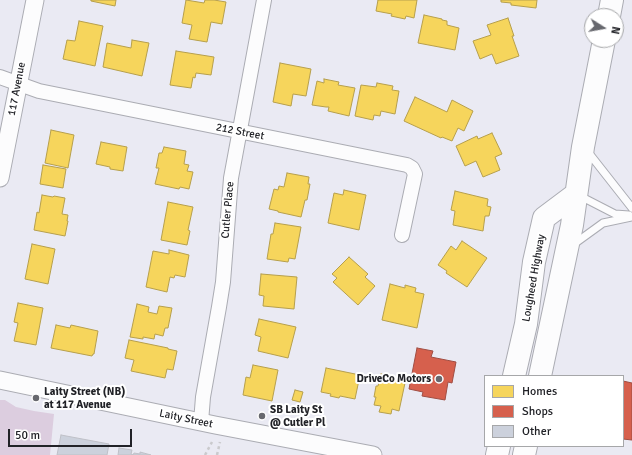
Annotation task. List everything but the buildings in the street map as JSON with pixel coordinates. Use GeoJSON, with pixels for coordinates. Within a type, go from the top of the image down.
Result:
{"type":"FeatureCollection","features":[{"type":"Feature","properties":{"kind":"highway"},"geometry":{"type":"LineString","coordinates":[[540,375],[572,225],[584,147],[603,48]]}},
{"type":"Feature","properties":{"kind":"highway","name":"Lougheed Highway"},"geometry":{"type":"LineString","coordinates":[[514,375],[526,324],[534,262],[544,218],[576,194]]}},
{"type":"Feature","properties":{"kind":"street","name":"117 Avenue"},"geometry":{"type":"LineString","coordinates":[[0,178],[34,0]]}},
{"type":"Feature","properties":{"kind":"street","name":"Cutler Place"},"geometry":{"type":"LineString","coordinates":[[202,422],[204,397],[223,282],[231,178],[264,0]]}},
{"type":"Feature","properties":{"kind":"street","name":"212 Street"},"geometry":{"type":"LineString","coordinates":[[0,77],[39,90],[239,132],[407,165],[412,168],[415,174],[402,235]]}},
{"type":"Feature","properties":{"kind":"street","name":"Laity Street"},"geometry":{"type":"LineString","coordinates":[[0,380],[202,422],[373,455]]}},
{"type":"Feature","properties":{"kind":"lane"},"geometry":{"type":"LineString","coordinates":[[584,147],[632,208]]}},
{"type":"Feature","properties":{"kind":"lane"},"geometry":{"type":"LineString","coordinates":[[576,194],[615,214],[632,216]]}},
{"type":"Feature","properties":{"kind":"lane"},"geometry":{"type":"LineString","coordinates":[[567,248],[603,223],[632,216]]}},
{"type":"Feature","properties":{"kind":"path"},"geometry":{"type":"LineString","coordinates":[[217,455],[221,438]]}},
{"type":"Feature","properties":{"kind":"path"},"geometry":{"type":"LineString","coordinates":[[205,455],[213,439]]}},
{"type":"Feature","properties":{"kind":"shaded area"},"geometry":{"type":"Polygon","coordinates":[[[0,400],[5,400],[16,407],[54,414],[50,455],[0,455],[0,400]]]}},
{"type":"Feature","properties":{"kind":"place","name":"DriveCo Motors"},"geometry":{"type":"Point","coordinates":[439,379]}},
{"type":"Feature","properties":{"kind":"place","name":"Laity Street (NB) at 117 Avenue"},"geometry":{"type":"Point","coordinates":[36,398]}},
{"type":"Feature","properties":{"kind":"place","name":"SB Laity St @ Cutler Pl"},"geometry":{"type":"Point","coordinates":[262,416]}}]}
